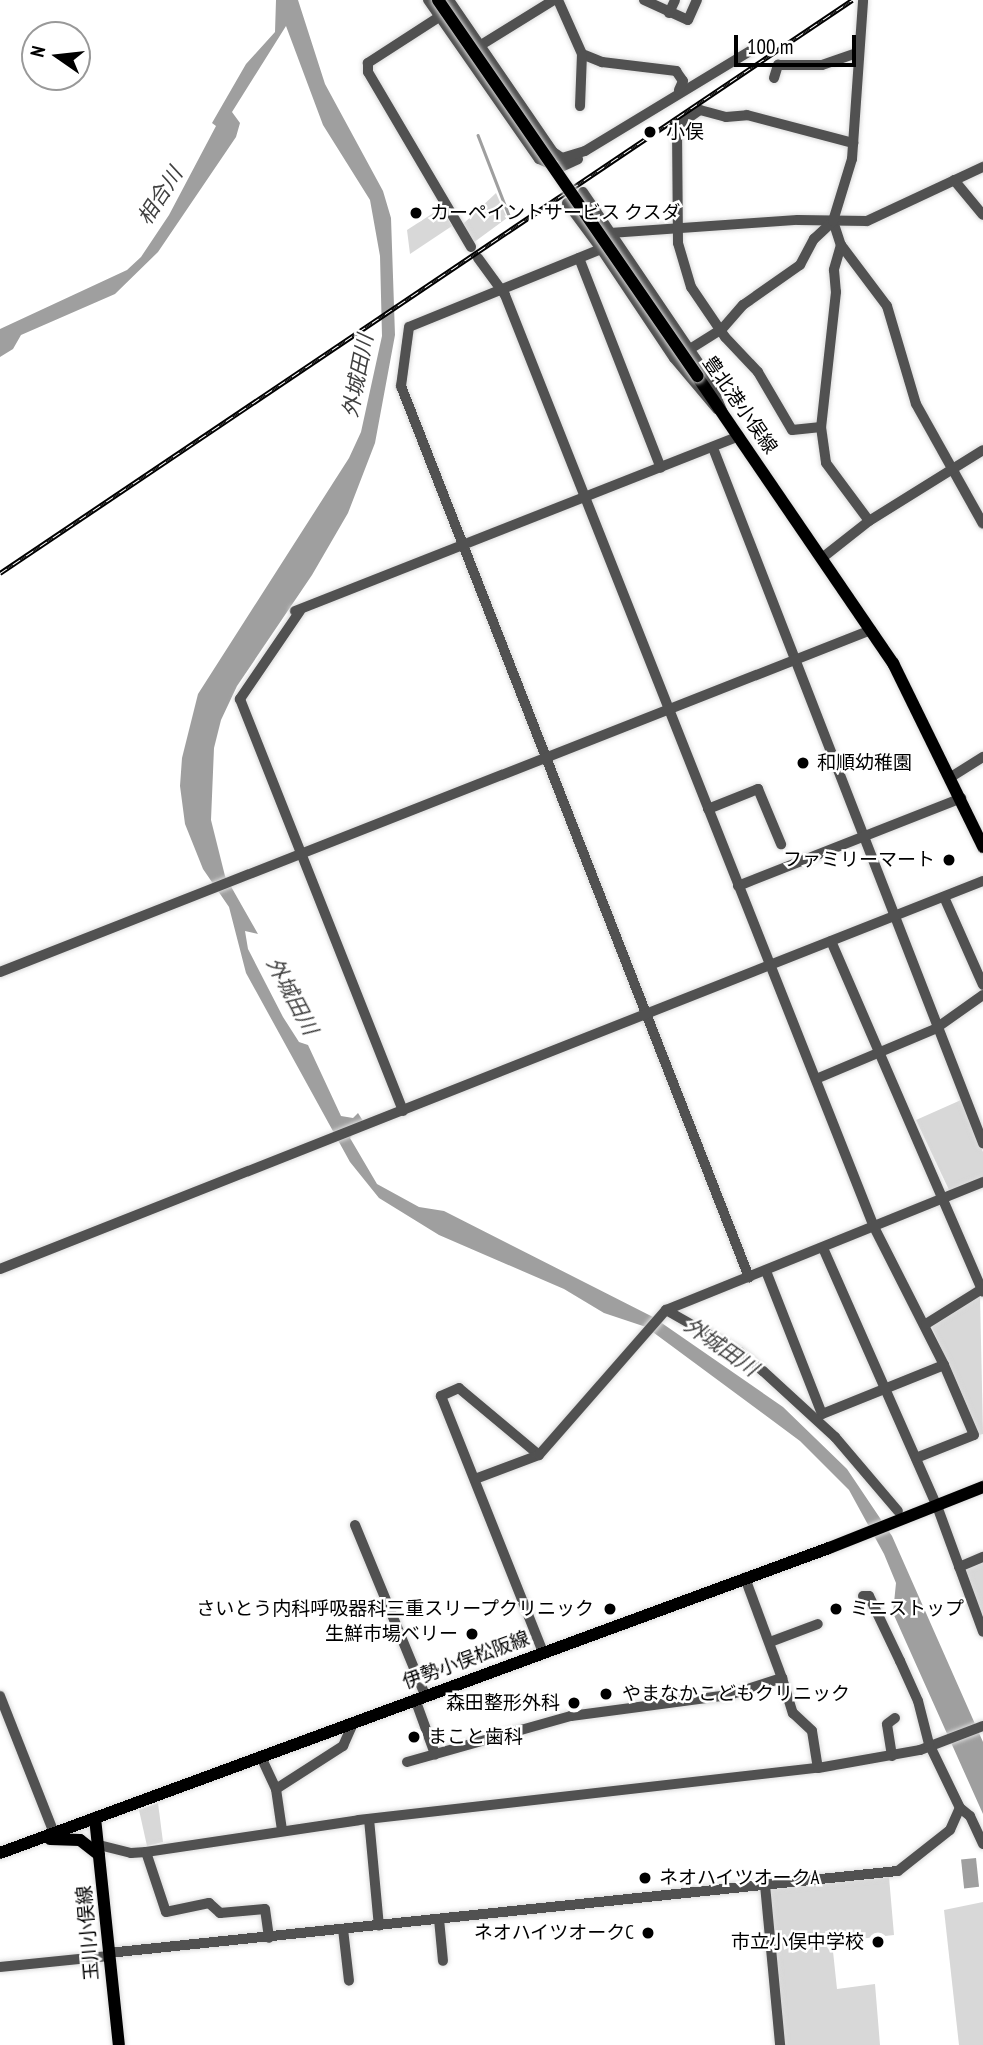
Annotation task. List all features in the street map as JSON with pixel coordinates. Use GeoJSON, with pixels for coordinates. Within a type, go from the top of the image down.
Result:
{"type":"FeatureCollection","features":[{"type":"Feature","properties":{"kind":"main road","name":"豊北港小俣線"},"geometry":{"type":"LineString","coordinates":[[438,0],[872,630],[951,777],[983,848]]}},
{"type":"Feature","properties":{"kind":"main road","name":"伊勢小俣松阪線"},"geometry":{"type":"LineString","coordinates":[[0,1853],[845,1542],[900,1515],[937,1506],[983,1487]]}},
{"type":"Feature","properties":{"kind":"main road","name":"玉川小俣線"},"geometry":{"type":"LineString","coordinates":[[95,1818],[118,2045]]}},
{"type":"Feature","properties":{"kind":"main road"},"geometry":{"type":"LineString","coordinates":[[39,1840],[80,1840],[94,1847],[100,1859]]}},
{"type":"Feature","properties":{"kind":"street"},"geometry":{"type":"LineString","coordinates":[[428,0],[498,102],[545,164],[565,166],[678,90],[750,51]]}},
{"type":"Feature","properties":{"kind":"street"},"geometry":{"type":"LineString","coordinates":[[449,0],[555,155],[569,158],[585,151]]}},
{"type":"Feature","properties":{"kind":"street"},"geometry":{"type":"LineString","coordinates":[[481,45],[556,0],[582,54],[580,106]]}},
{"type":"Feature","properties":{"kind":"street"},"geometry":{"type":"LineString","coordinates":[[644,0],[688,20],[697,0]]}},
{"type":"Feature","properties":{"kind":"street"},"geometry":{"type":"LineString","coordinates":[[669,13],[675,0]]}},
{"type":"Feature","properties":{"kind":"street"},"geometry":{"type":"LineString","coordinates":[[690,349],[722,329],[743,305],[800,265],[814,239],[833,221],[850,171],[863,0]]}},
{"type":"Feature","properties":{"kind":"street"},"geometry":{"type":"LineString","coordinates":[[439,17],[368,63],[368,72],[471,247]]}},
{"type":"Feature","properties":{"kind":"street"},"geometry":{"type":"LineString","coordinates":[[775,78],[778,65],[822,65],[859,51]]}},
{"type":"Feature","properties":{"kind":"street"},"geometry":{"type":"LineString","coordinates":[[582,54],[602,62],[676,71],[683,81],[678,90]]}},
{"type":"Feature","properties":{"kind":"street"},"geometry":{"type":"LineString","coordinates":[[498,102],[513,92]]}},
{"type":"Feature","properties":{"kind":"street"},"geometry":{"type":"LineString","coordinates":[[821,427],[792,430],[758,372],[691,287],[677,230],[677,126],[700,110],[726,117],[747,115],[853,143]]}},
{"type":"Feature","properties":{"kind":"street"},"geometry":{"type":"LineString","coordinates":[[610,233],[867,221],[982,169]]}},
{"type":"Feature","properties":{"kind":"street"},"geometry":{"type":"LineString","coordinates":[[954,180],[983,215]]}},
{"type":"Feature","properties":{"kind":"street"},"geometry":{"type":"LineString","coordinates":[[583,192],[718,391],[722,412]]}},
{"type":"Feature","properties":{"kind":"street"},"geometry":{"type":"LineString","coordinates":[[567,204],[700,394],[722,412]]}},
{"type":"Feature","properties":{"kind":"street"},"geometry":{"type":"LineString","coordinates":[[833,221],[841,245],[887,306],[916,404],[983,524]]}},
{"type":"Feature","properties":{"kind":"street"},"geometry":{"type":"LineString","coordinates":[[610,233],[601,249],[409,327],[406,333],[401,386],[749,1277]]}},
{"type":"Feature","properties":{"kind":"street"},"geometry":{"type":"LineString","coordinates":[[841,245],[834,270],[836,292],[821,427],[826,463],[869,521]]}},
{"type":"Feature","properties":{"kind":"street"},"geometry":{"type":"LineString","coordinates":[[478,258],[500,288],[874,1227],[926,1324],[974,1435],[916,1458]]}},
{"type":"Feature","properties":{"kind":"street"},"geometry":{"type":"LineString","coordinates":[[579,258],[661,468]]}},
{"type":"Feature","properties":{"kind":"street"},"geometry":{"type":"LineString","coordinates":[[403,1111],[240,699],[297,611],[739,436]]}},
{"type":"Feature","properties":{"kind":"street"},"geometry":{"type":"LineString","coordinates":[[713,448],[868,837],[935,1029],[983,1143]]}},
{"type":"Feature","properties":{"kind":"street"},"geometry":{"type":"LineString","coordinates":[[822,558],[869,521],[951,467],[983,450]]}},
{"type":"Feature","properties":{"kind":"street"},"geometry":{"type":"LineString","coordinates":[[0,971],[545,755],[872,630]]}},
{"type":"Feature","properties":{"kind":"street"},"geometry":{"type":"LineString","coordinates":[[951,777],[983,757]]}},
{"type":"Feature","properties":{"kind":"street"},"geometry":{"type":"LineString","coordinates":[[708,809],[758,789],[780,844]]}},
{"type":"Feature","properties":{"kind":"street"},"geometry":{"type":"LineString","coordinates":[[738,886],[868,837],[961,798]]}},
{"type":"Feature","properties":{"kind":"street"},"geometry":{"type":"LineString","coordinates":[[0,1269],[983,881]]}},
{"type":"Feature","properties":{"kind":"street"},"geometry":{"type":"LineString","coordinates":[[944,897],[983,985]]}},
{"type":"Feature","properties":{"kind":"street"},"geometry":{"type":"LineString","coordinates":[[831,941],[945,1199],[982,1290],[926,1324]]}},
{"type":"Feature","properties":{"kind":"street"},"geometry":{"type":"LineString","coordinates":[[816,1079],[935,1029],[983,995]]}},
{"type":"Feature","properties":{"kind":"street"},"geometry":{"type":"LineString","coordinates":[[475,1479],[539,1455],[665,1311],[983,1182]]}},
{"type":"Feature","properties":{"kind":"street"},"geometry":{"type":"LineString","coordinates":[[823,1248],[937,1506],[983,1632]]}},
{"type":"Feature","properties":{"kind":"street"},"geometry":{"type":"LineString","coordinates":[[766,1270],[819,1417]]}},
{"type":"Feature","properties":{"kind":"street"},"geometry":{"type":"LineString","coordinates":[[665,1311],[740,1352],[819,1417],[870,1475],[900,1515]]}},
{"type":"Feature","properties":{"kind":"street"},"geometry":{"type":"LineString","coordinates":[[819,1417],[944,1365]]}},
{"type":"Feature","properties":{"kind":"street"},"geometry":{"type":"LineString","coordinates":[[539,1455],[460,1388],[441,1396],[543,1652]]}},
{"type":"Feature","properties":{"kind":"street"},"geometry":{"type":"LineString","coordinates":[[355,1525],[420,1697],[435,1754]]}},
{"type":"Feature","properties":{"kind":"street"},"geometry":{"type":"LineString","coordinates":[[959,1567],[983,1558]]}},
{"type":"Feature","properties":{"kind":"street"},"geometry":{"type":"LineString","coordinates":[[746,1578],[793,1713],[812,1731],[818,1768]]}},
{"type":"Feature","properties":{"kind":"street"},"geometry":{"type":"LineString","coordinates":[[863,1596],[869,1596],[909,1681],[960,1808],[970,1816],[983,1844]]}},
{"type":"Feature","properties":{"kind":"street"},"geometry":{"type":"LineString","coordinates":[[770,1642],[818,1623]]}},
{"type":"Feature","properties":{"kind":"street"},"geometry":{"type":"LineString","coordinates":[[407,1762],[571,1716],[729,1695],[782,1678]]}},
{"type":"Feature","properties":{"kind":"street"},"geometry":{"type":"LineString","coordinates":[[0,1696],[54,1833]]}},
{"type":"Feature","properties":{"kind":"street"},"geometry":{"type":"LineString","coordinates":[[892,1756],[887,1724],[895,1718]]}},
{"type":"Feature","properties":{"kind":"street"},"geometry":{"type":"LineString","coordinates":[[276,1789],[344,1746],[353,1724]]}},
{"type":"Feature","properties":{"kind":"street"},"geometry":{"type":"LineString","coordinates":[[99,1845],[131,1853],[146,1852],[282,1829],[818,1768],[934,1747],[983,1726]]}},
{"type":"Feature","properties":{"kind":"street"},"geometry":{"type":"LineString","coordinates":[[261,1757],[276,1789],[282,1829]]}},
{"type":"Feature","properties":{"kind":"street"},"geometry":{"type":"LineString","coordinates":[[0,1967],[898,1871],[950,1829],[960,1808]]}},
{"type":"Feature","properties":{"kind":"street"},"geometry":{"type":"LineString","coordinates":[[369,1819],[379,1926]]}},
{"type":"Feature","properties":{"kind":"street"},"geometry":{"type":"LineString","coordinates":[[146,1852],[166,1912],[209,1903],[220,1913],[265,1909],[269,1938]]}},
{"type":"Feature","properties":{"kind":"street"},"geometry":{"type":"LineString","coordinates":[[765,1885],[780,2045]]}},
{"type":"Feature","properties":{"kind":"street"},"geometry":{"type":"LineString","coordinates":[[439,1919],[443,1961]]}},
{"type":"Feature","properties":{"kind":"street"},"geometry":{"type":"LineString","coordinates":[[343,1929],[349,1981]]}},
{"type":"Feature","properties":{"kind":"shaded area"},"geometry":{"type":"Polygon","coordinates":[[[276,0],[298,0],[325,84],[383,191],[391,218],[395,335],[375,443],[348,513],[312,575],[237,686],[221,720],[214,748],[211,820],[225,876],[258,934],[245,931],[248,949],[283,1017],[299,1042],[308,1045],[341,1116],[353,1118],[358,1113],[363,1121],[350,1138],[377,1184],[419,1207],[444,1211],[653,1317],[783,1407],[847,1469],[892,1536],[983,1742],[983,1814],[893,1613],[896,1583],[884,1554],[849,1490],[800,1441],[646,1327],[604,1313],[564,1289],[439,1235],[379,1198],[350,1162],[246,973],[229,907],[203,869],[185,824],[180,786],[182,758],[198,694],[349,458],[361,432],[382,336],[380,256],[370,200],[323,125],[286,26],[232,112],[240,123],[236,137],[158,252],[115,294],[21,335],[13,349],[0,357],[0,329],[127,270],[141,257],[169,215],[216,126],[212,123],[246,64],[275,32],[276,0]]]}},
{"type":"Feature","properties":{"kind":"shaded area"},"geometry":{"type":"Polygon","coordinates":[[[496,193],[507,218],[473,243],[462,225],[496,193]]]}},
{"type":"Feature","properties":{"kind":"shaded area"},"geometry":{"type":"Polygon","coordinates":[[[441,208],[452,226],[410,254],[407,230],[441,208]]]}},
{"type":"Feature","properties":{"kind":"shaded area"},"geometry":{"type":"Polygon","coordinates":[[[961,1100],[983,1152],[983,1177],[950,1192],[916,1120],[961,1100]]]}},
{"type":"Feature","properties":{"kind":"shaded area"},"geometry":{"type":"Polygon","coordinates":[[[980,1295],[983,1434],[979,1435],[931,1325],[980,1295]]]}},
{"type":"Feature","properties":{"kind":"shaded area"},"geometry":{"type":"Polygon","coordinates":[[[983,1557],[983,1615],[978,1617],[959,1567],[983,1557]]]}},
{"type":"Feature","properties":{"kind":"shaded area"},"geometry":{"type":"Polygon","coordinates":[[[158,1803],[163,1842],[147,1846],[139,1810],[158,1803]]]}},
{"type":"Feature","properties":{"kind":"shaded area"},"geometry":{"type":"Polygon","coordinates":[[[976,1858],[979,1887],[964,1888],[961,1860],[976,1858]]]}},
{"type":"Feature","properties":{"kind":"shaded area"},"geometry":{"type":"Polygon","coordinates":[[[889,1877],[894,1935],[832,1942],[837,1989],[875,1984],[880,2045],[784,2045],[768,1889],[889,1877]]]}},
{"type":"Feature","properties":{"kind":"shaded area"},"geometry":{"type":"Polygon","coordinates":[[[983,1902],[983,2045],[959,2045],[944,1910],[983,1902]]]}},
{"type":"Feature","properties":{"kind":"waterway"},"geometry":{"type":"LineString","coordinates":[[478,135],[510,218]]}},
{"type":"Feature","properties":{"kind":"railway"},"geometry":{"type":"LineString","coordinates":[[0,573],[852,0]]}},
{"type":"Feature","properties":{"kind":"place","name":"小俣"},"geometry":{"type":"Point","coordinates":[650,132]}},
{"type":"Feature","properties":{"kind":"place","name":"カーペイントサービス クスダ"},"geometry":{"type":"Point","coordinates":[416,213]}},
{"type":"Feature","properties":{"kind":"place","name":"和順幼稚園"},"geometry":{"type":"Point","coordinates":[803,763]}},
{"type":"Feature","properties":{"kind":"place","name":"ファミリーマート"},"geometry":{"type":"Point","coordinates":[949,860]}},
{"type":"Feature","properties":{"kind":"place","name":"さいとう内科呼吸器科三重スリープクリニック"},"geometry":{"type":"Point","coordinates":[610,1609]}},
{"type":"Feature","properties":{"kind":"place","name":"ミニストップ"},"geometry":{"type":"Point","coordinates":[836,1609]}},
{"type":"Feature","properties":{"kind":"place","name":"生鮮市場ベリー"},"geometry":{"type":"Point","coordinates":[472,1634]}},
{"type":"Feature","properties":{"kind":"place","name":"やまなかこどもクリニック"},"geometry":{"type":"Point","coordinates":[606,1694]}},
{"type":"Feature","properties":{"kind":"place","name":"森田整形外科"},"geometry":{"type":"Point","coordinates":[574,1703]}},
{"type":"Feature","properties":{"kind":"place","name":"まこと歯科"},"geometry":{"type":"Point","coordinates":[414,1737]}},
{"type":"Feature","properties":{"kind":"place","name":"ネオハイツオークA"},"geometry":{"type":"Point","coordinates":[645,1878]}},
{"type":"Feature","properties":{"kind":"place","name":"ネオハイツオークC"},"geometry":{"type":"Point","coordinates":[648,1933]}},
{"type":"Feature","properties":{"kind":"place","name":"市立小俣中学校"},"geometry":{"type":"Point","coordinates":[878,1942]}},
{"type":"Feature","properties":{"kind":"water label","name":"相合川"},"geometry":{"type":"Point","coordinates":[160,196]}},
{"type":"Feature","properties":{"kind":"water label","name":"外城田川"},"geometry":{"type":"Point","coordinates":[358,376]}},
{"type":"Feature","properties":{"kind":"water label","name":"外城田川"},"geometry":{"type":"Point","coordinates":[292,996]}},
{"type":"Feature","properties":{"kind":"water label","name":"外城田川"},"geometry":{"type":"Point","coordinates":[721,1347]}}]}
